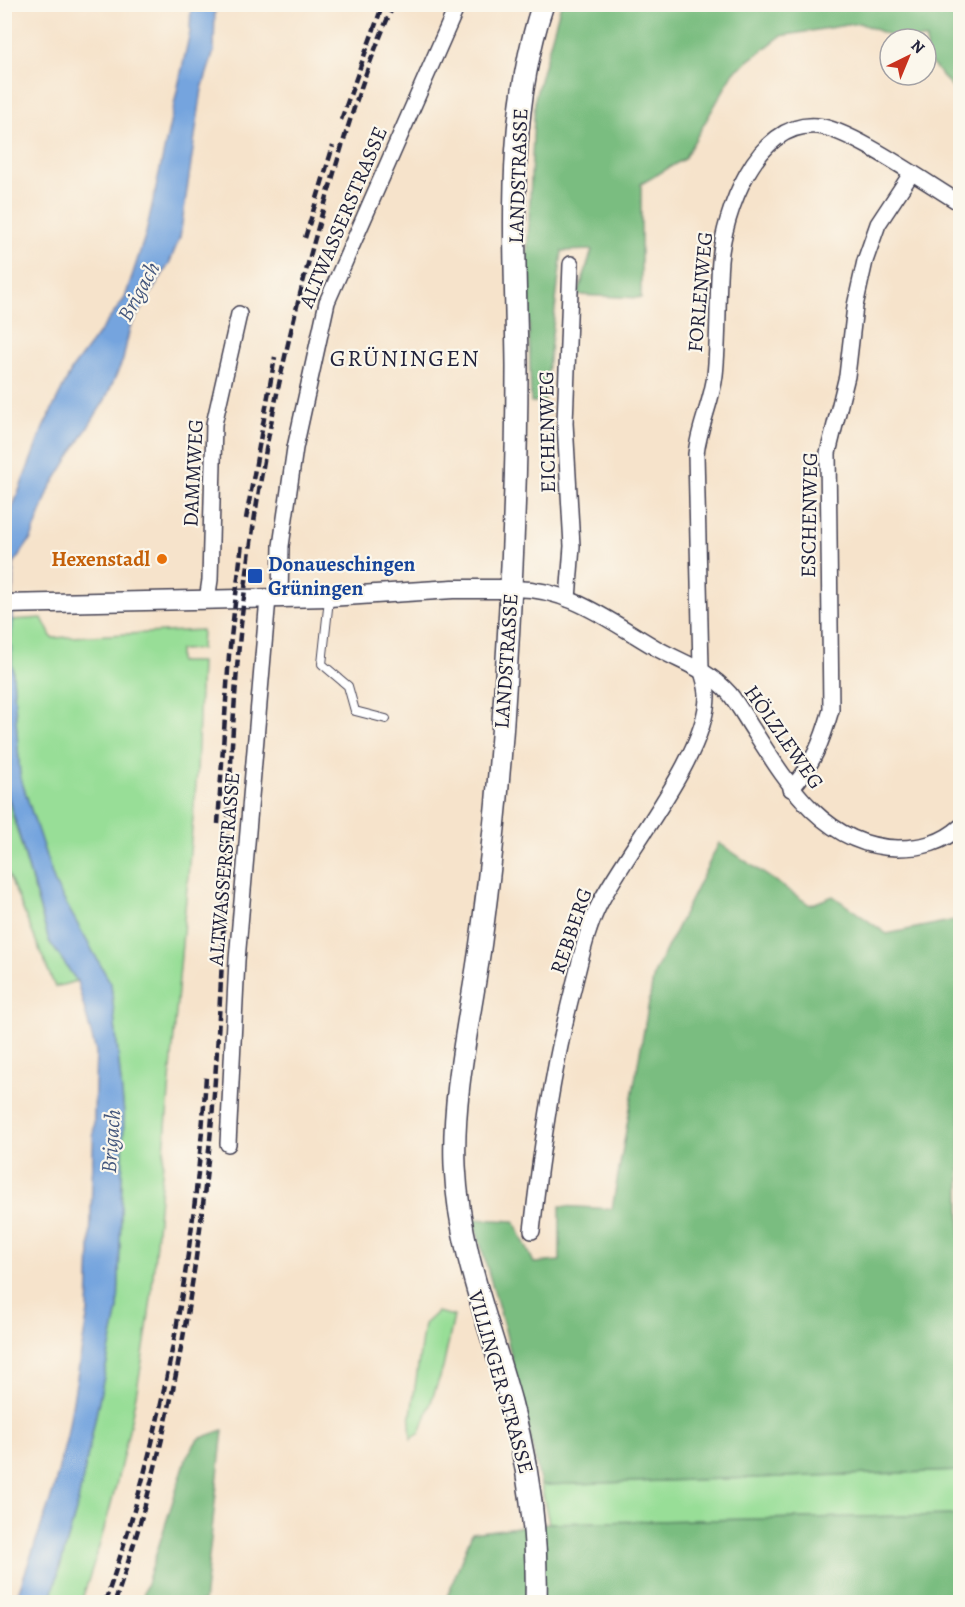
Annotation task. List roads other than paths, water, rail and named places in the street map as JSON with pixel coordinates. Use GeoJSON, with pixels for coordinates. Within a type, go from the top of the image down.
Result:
{"type":"FeatureCollection","features":[{"type":"Feature","properties":{"kind":"main road","name":"LANDSTRASSE"},"geometry":{"type":"LineString","coordinates":[[462,1235],[455,1168],[455,1116],[481,941],[497,798],[511,588],[517,437],[516,159],[522,84],[543,4]]}},
{"type":"Feature","properties":{"kind":"main road","name":"VILLINGER STRASSE"},"geometry":{"type":"LineString","coordinates":[[462,1235],[477,1298],[520,1437],[535,1534],[536,1602]]}},
{"type":"Feature","properties":{"kind":"street","name":"ALTWASSERSTRASSE"},"geometry":{"type":"LineString","coordinates":[[228,1144],[237,960],[274,598],[295,448],[327,302],[458,4]]}},
{"type":"Feature","properties":{"kind":"street","name":"FORLENWEG"},"geometry":{"type":"LineString","coordinates":[[700,668],[696,454],[698,434],[715,372],[720,259],[728,217],[758,155],[778,136],[799,127],[818,126],[846,134],[960,203]]}},
{"type":"Feature","properties":{"kind":"street","name":"ESCHENWEG"},"geometry":{"type":"LineString","coordinates":[[791,789],[807,771],[821,746],[831,710],[828,453],[846,376],[855,306],[865,261],[878,224],[911,174]]}},
{"type":"Feature","properties":{"kind":"street","name":"EICHENWEG"},"geometry":{"type":"LineString","coordinates":[[568,599],[572,546],[565,423],[571,264]]}},
{"type":"Feature","properties":{"kind":"street","name":"DAMMWEG"},"geometry":{"type":"LineString","coordinates":[[207,600],[210,580],[214,424],[239,314]]}},
{"type":"Feature","properties":{"kind":"street"},"geometry":{"type":"LineString","coordinates":[[4,604],[329,597],[453,589],[511,588]]}},
{"type":"Feature","properties":{"kind":"street","name":"HÖLZLEWEG"},"geometry":{"type":"LineString","coordinates":[[511,588],[528,588],[568,599],[590,608],[659,650],[700,668],[729,693],[791,789],[810,811],[844,834],[882,848],[916,848],[947,839],[960,827]]}},
{"type":"Feature","properties":{"kind":"street","name":"REBBERG"},"geometry":{"type":"LineString","coordinates":[[532,1231],[543,1134],[562,1032],[586,939],[599,904],[668,793],[702,723],[707,694],[700,668]]}},
{"type":"Feature","properties":{"kind":"lane"},"geometry":{"type":"LineString","coordinates":[[329,597],[322,664],[348,686],[355,711],[386,719]]}},
{"type":"Feature","properties":{"kind":"water","name":"Brigach"},"geometry":{"type":"Polygon","coordinates":[[[191,5],[215,5],[214,51],[202,89],[180,237],[169,264],[130,327],[123,360],[105,400],[50,488],[31,539],[14,563],[11,646],[20,776],[55,884],[111,984],[124,1114],[118,1309],[76,1511],[50,1602],[15,1602],[53,1492],[67,1436],[88,1312],[96,1052],[77,981],[49,941],[5,785],[4,530],[43,428],[72,369],[125,298],[146,233],[190,32],[191,5]]]}},
{"type":"Feature","properties":{"kind":"railway"},"geometry":{"type":"LineString","coordinates":[[341,120],[383,4]]}},
{"type":"Feature","properties":{"kind":"railway"},"geometry":{"type":"LineString","coordinates":[[115,1602],[152,1481],[179,1357],[200,1232],[217,1050],[238,656],[252,538],[271,421],[312,247],[358,96],[394,4]]}},
{"type":"Feature","properties":{"kind":"railway"},"geometry":{"type":"LineString","coordinates":[[305,238],[333,146]]}},
{"type":"Feature","properties":{"kind":"railway"},"geometry":{"type":"LineString","coordinates":[[246,519],[275,357]]}},
{"type":"Feature","properties":{"kind":"railway"},"geometry":{"type":"LineString","coordinates":[[218,824],[229,655],[242,543]]}},
{"type":"Feature","properties":{"kind":"railway"},"geometry":{"type":"LineString","coordinates":[[105,1602],[144,1474],[174,1342],[194,1210],[206,1076]]}},
{"type":"Feature","properties":{"kind":"place","name":"Hexenstadl"},"geometry":{"type":"Point","coordinates":[162,559]}},
{"type":"Feature","properties":{"kind":"place","name":"Donaueschingen Grüningen"},"geometry":{"type":"Point","coordinates":[255,576]}},
{"type":"Feature","properties":{"kind":"district","name":"GRÜNINGEN"},"geometry":{"type":"Point","coordinates":[405,358]}}]}
